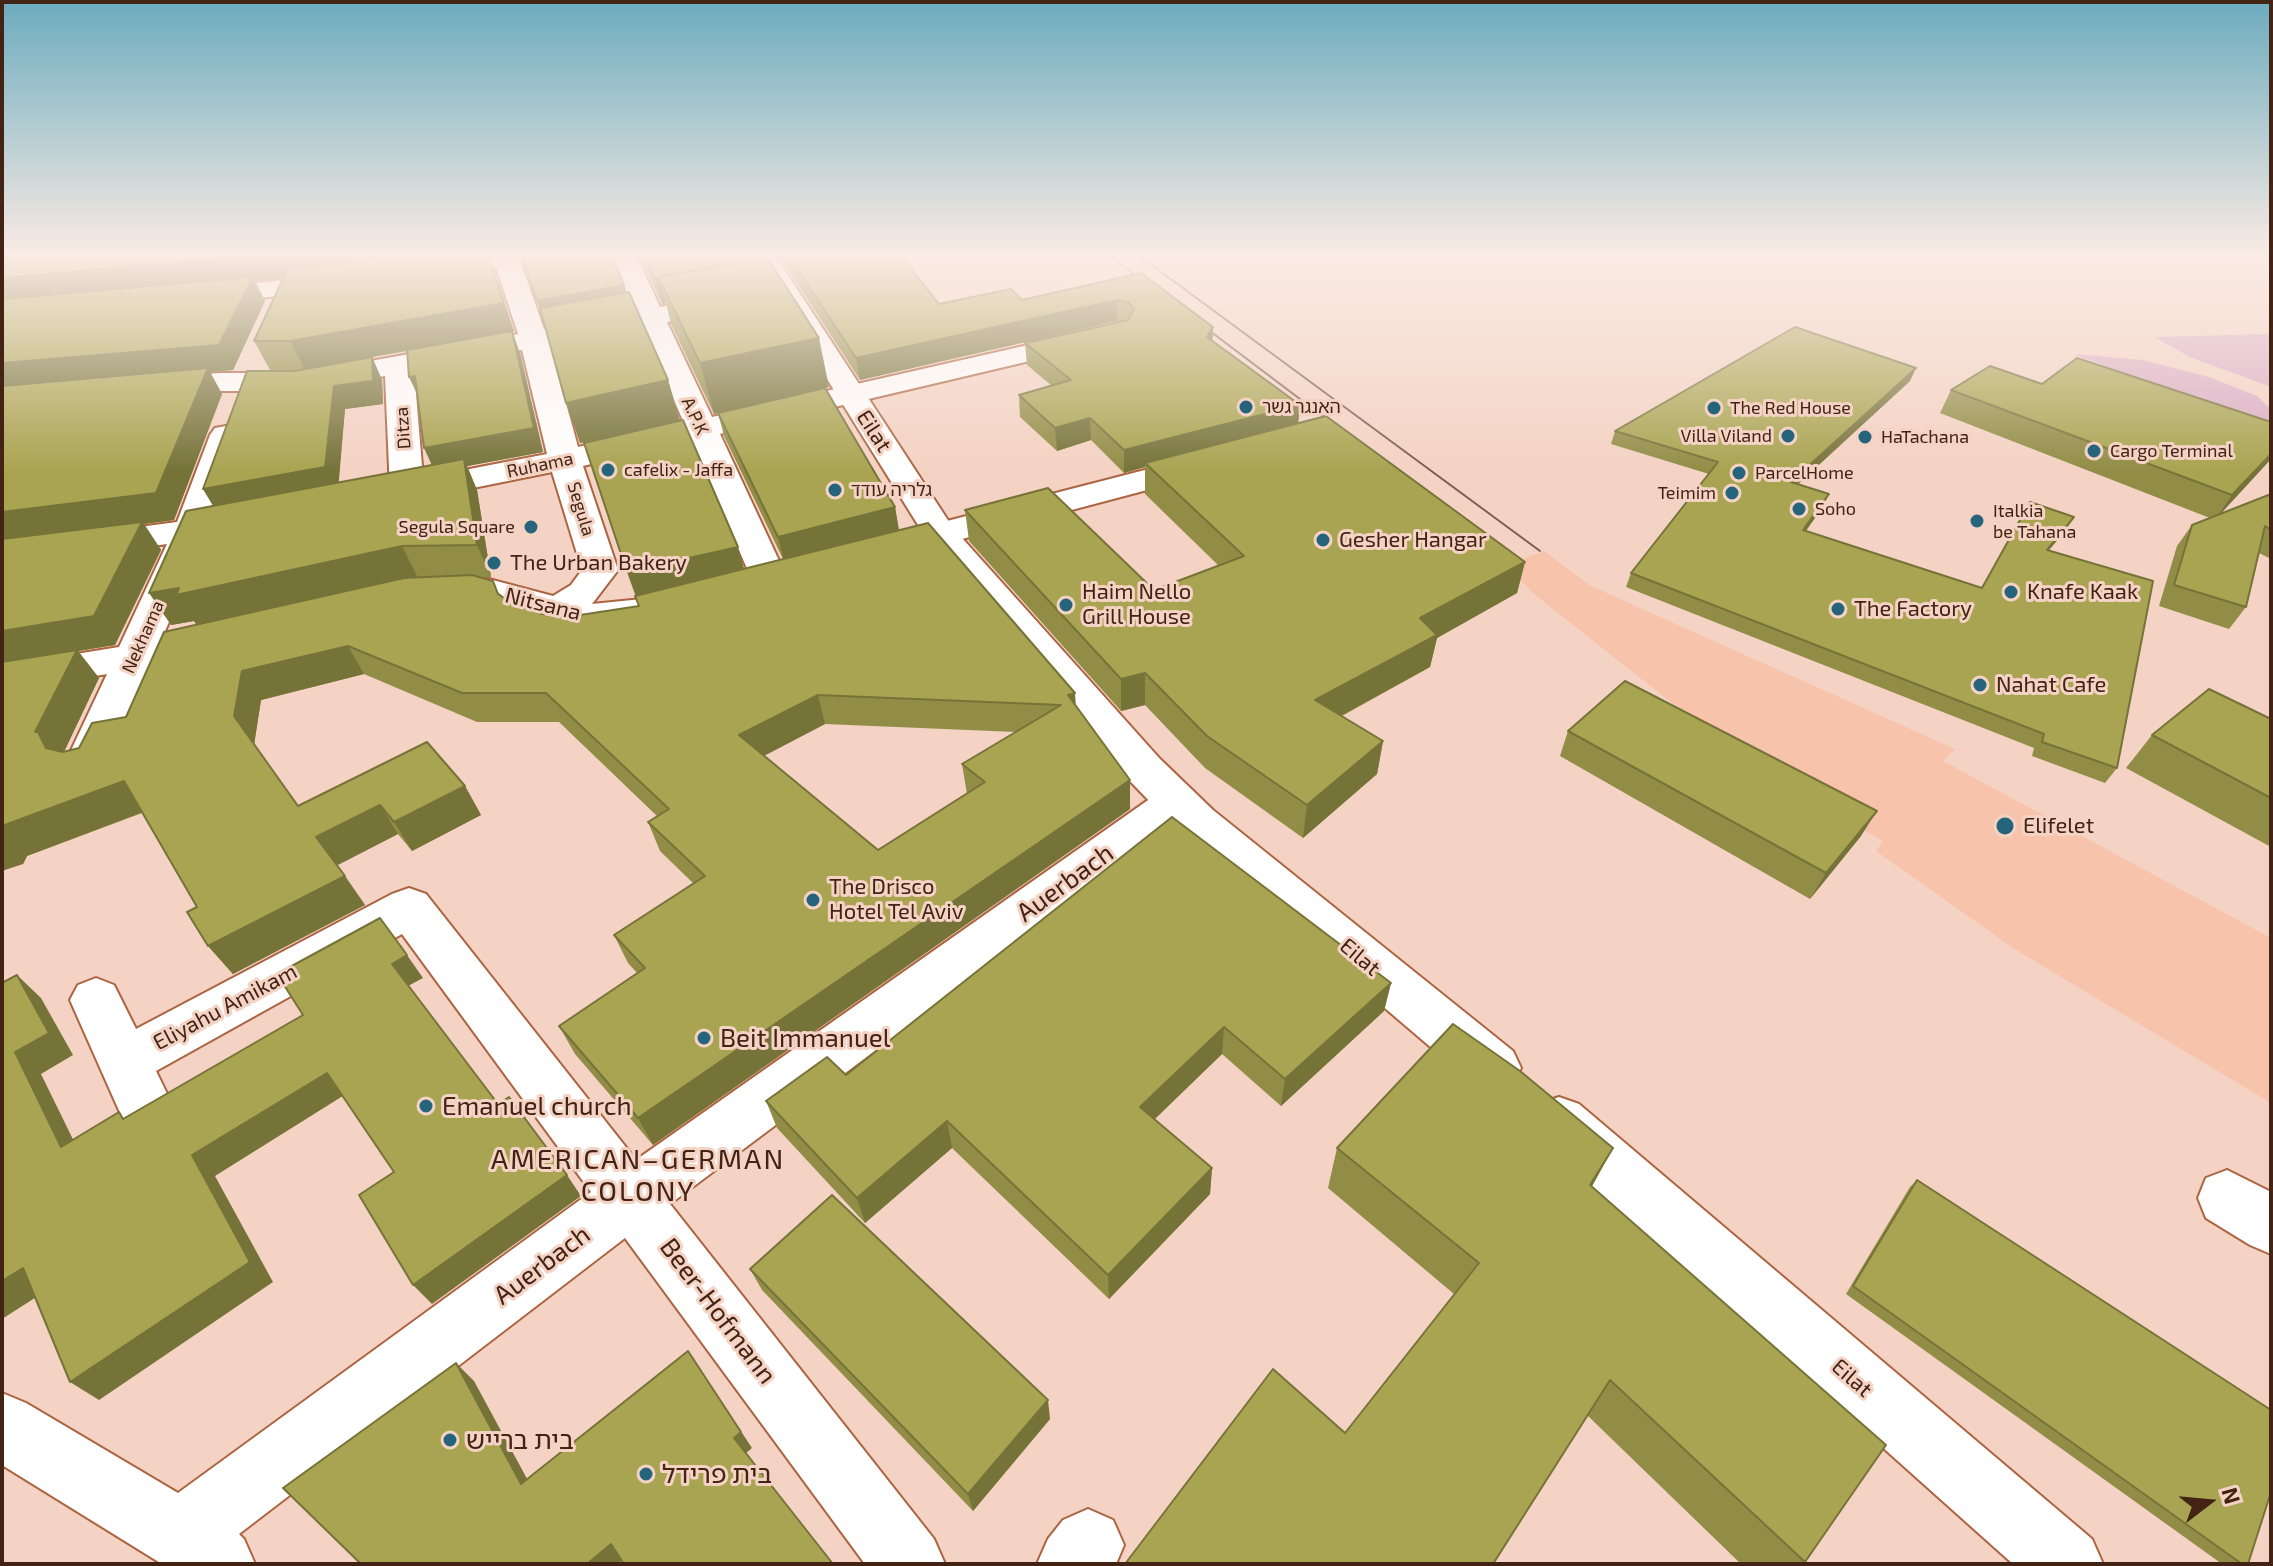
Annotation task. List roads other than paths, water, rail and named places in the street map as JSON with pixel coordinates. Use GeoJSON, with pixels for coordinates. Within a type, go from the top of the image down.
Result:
{"type":"FeatureCollection","features":[{"type":"Feature","properties":{"kind":"street","name":"Segula"},"geometry":{"type":"LineString","coordinates":[[529,325],[565,460],[600,570],[584,593],[557,611]]}},
{"type":"Feature","properties":{"kind":"street"},"geometry":{"type":"LineString","coordinates":[[120,391],[220,382],[251,370],[305,382],[607,325]]}},
{"type":"Feature","properties":{"kind":"street","name":"A.P.K"},"geometry":{"type":"LineString","coordinates":[[654,325],[701,429],[784,576],[731,590]]}},
{"type":"Feature","properties":{"kind":"street","name":"Eilat"},"geometry":{"type":"LineString","coordinates":[[800,325],[940,534],[1145,770],[1197,822],[1608,1163],[2067,1564]]}},
{"type":"Feature","properties":{"kind":"street","name":"Ruhama"},"geometry":{"type":"LineString","coordinates":[[392,494],[565,460],[1118,332]]}},
{"type":"Feature","properties":{"kind":"street","name":"Ditza"},"geometry":{"type":"LineString","coordinates":[[392,494],[399,365]]}},
{"type":"Feature","properties":{"kind":"street","name":"Nekhama"},"geometry":{"type":"LineString","coordinates":[[87,763],[190,532],[251,370]]}},
{"type":"Feature","properties":{"kind":"street"},"geometry":{"type":"LineString","coordinates":[[867,554],[1236,456]]}},
{"type":"Feature","properties":{"kind":"street"},"geometry":{"type":"LineString","coordinates":[[2,556],[190,532],[260,519]]}},
{"type":"Feature","properties":{"kind":"street","name":"Nitsana"},"geometry":{"type":"LineString","coordinates":[[403,595],[485,589],[521,597],[557,611],[591,616],[623,615],[676,604]]}},
{"type":"Feature","properties":{"kind":"street"},"geometry":{"type":"LineString","coordinates":[[2,679],[133,657],[253,629]]}},
{"type":"Feature","properties":{"kind":"street","name":"Auerbach"},"geometry":{"type":"LineString","coordinates":[[200,1549],[632,1197],[1177,802]]}},
{"type":"Feature","properties":{"kind":"street","name":"Beer-Hofmann"},"geometry":{"type":"LineString","coordinates":[[409,907],[909,1564]]}},
{"type":"Feature","properties":{"kind":"street","name":"Eliyahu Amikam"},"geometry":{"type":"LineString","coordinates":[[96,1000],[135,1083],[409,907]]}},
{"type":"Feature","properties":{"kind":"street"},"geometry":{"type":"LineString","coordinates":[[2,1427],[200,1549]]}},
{"type":"Feature","properties":{"kind":"tram line"},"geometry":{"type":"LineString","coordinates":[[1202,325],[1341,430]]}},
{"type":"Feature","properties":{"kind":"tram line"},"geometry":{"type":"LineString","coordinates":[[1233,325],[1540,551]]}},
{"type":"Feature","properties":{"kind":"place","name":"האנגר גשר"},"geometry":{"type":"Point","coordinates":[1246,407]}},
{"type":"Feature","properties":{"kind":"place","name":"The Red House"},"geometry":{"type":"Point","coordinates":[1714,408]}},
{"type":"Feature","properties":{"kind":"place","name":"Villa Viland"},"geometry":{"type":"Point","coordinates":[1788,436]}},
{"type":"Feature","properties":{"kind":"place","name":"HaTachana"},"geometry":{"type":"Point","coordinates":[1865,437]}},
{"type":"Feature","properties":{"kind":"place","name":"Cargo Terminal"},"geometry":{"type":"Point","coordinates":[2094,451]}},
{"type":"Feature","properties":{"kind":"place","name":"cafelix - Jaffa"},"geometry":{"type":"Point","coordinates":[608,470]}},
{"type":"Feature","properties":{"kind":"place","name":"ParcelHome"},"geometry":{"type":"Point","coordinates":[1739,473]}},
{"type":"Feature","properties":{"kind":"place","name":"גלריה עודד"},"geometry":{"type":"Point","coordinates":[835,490]}},
{"type":"Feature","properties":{"kind":"place","name":"Teimim"},"geometry":{"type":"Point","coordinates":[1732,493]}},
{"type":"Feature","properties":{"kind":"place","name":"Soho"},"geometry":{"type":"Point","coordinates":[1799,509]}},
{"type":"Feature","properties":{"kind":"place","name":"Italkia be Tahana"},"geometry":{"type":"Point","coordinates":[1977,521]}},
{"type":"Feature","properties":{"kind":"place","name":"Segula Square"},"geometry":{"type":"Point","coordinates":[531,527]}},
{"type":"Feature","properties":{"kind":"place","name":"Gesher Hangar"},"geometry":{"type":"Point","coordinates":[1323,540]}},
{"type":"Feature","properties":{"kind":"place","name":"The Urban Bakery"},"geometry":{"type":"Point","coordinates":[494,563]}},
{"type":"Feature","properties":{"kind":"place","name":"Knafe Kaak"},"geometry":{"type":"Point","coordinates":[2011,592]}},
{"type":"Feature","properties":{"kind":"place","name":"Haim Nello Grill House"},"geometry":{"type":"Point","coordinates":[1066,605]}},
{"type":"Feature","properties":{"kind":"place","name":"The Factory"},"geometry":{"type":"Point","coordinates":[1838,609]}},
{"type":"Feature","properties":{"kind":"place","name":"Nahat Cafe"},"geometry":{"type":"Point","coordinates":[1980,685]}},
{"type":"Feature","properties":{"kind":"place","name":"Elifelet"},"geometry":{"type":"Point","coordinates":[2005,826]}},
{"type":"Feature","properties":{"kind":"place","name":"The Drisco Hotel Tel Aviv"},"geometry":{"type":"Point","coordinates":[813,900]}},
{"type":"Feature","properties":{"kind":"place","name":"Beit Immanuel"},"geometry":{"type":"Point","coordinates":[704,1038]}},
{"type":"Feature","properties":{"kind":"place","name":"Emanuel church"},"geometry":{"type":"Point","coordinates":[426,1106]}},
{"type":"Feature","properties":{"kind":"place","name":"בית ברייש"},"geometry":{"type":"Point","coordinates":[450,1440]}},
{"type":"Feature","properties":{"kind":"place","name":"בית פרידל"},"geometry":{"type":"Point","coordinates":[646,1474]}},
{"type":"Feature","properties":{"kind":"district","name":"AMERICAN–GERMAN COLONY"},"geometry":{"type":"Point","coordinates":[638,1176]}}]}
